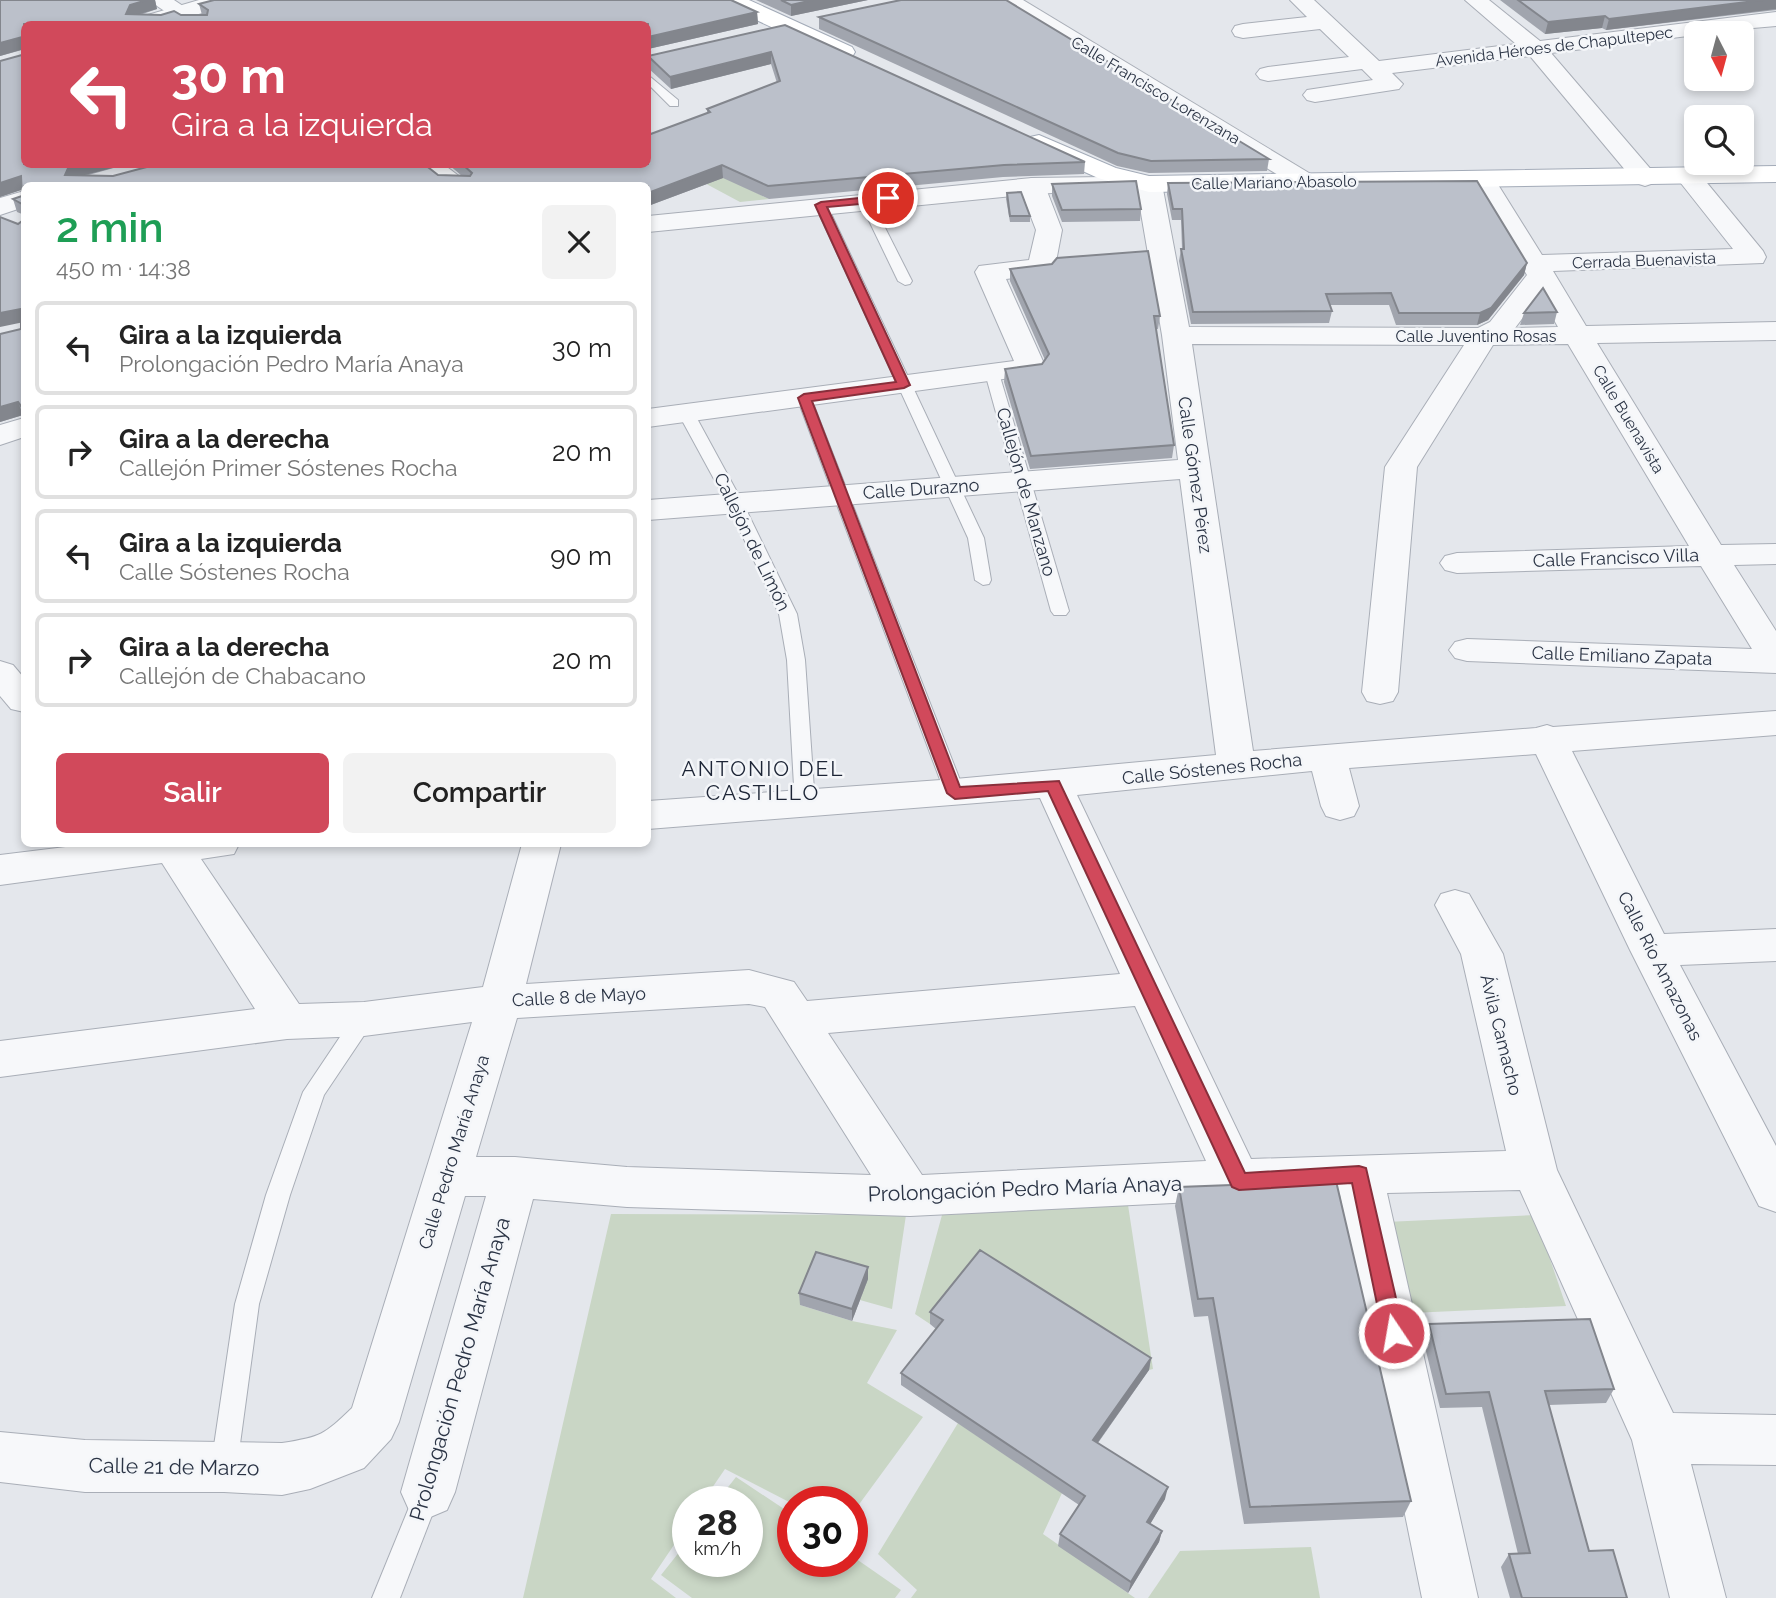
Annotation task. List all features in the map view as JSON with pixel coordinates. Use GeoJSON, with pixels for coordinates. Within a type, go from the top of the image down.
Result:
{"type":"FeatureCollection","features":[{"type":"Feature","properties":{"kind":"main road"},"geometry":{"type":"LineString","coordinates":[[732,0],[862,61]]}},
{"type":"Feature","properties":{"kind":"main road"},"geometry":{"type":"LineString","coordinates":[[789,26],[820,20]]}},
{"type":"Feature","properties":{"kind":"main road"},"geometry":{"type":"LineString","coordinates":[[1020,133],[1107,173],[1149,184]]}},
{"type":"Feature","properties":{"kind":"main road","name":"Calle Mariano Abasolo"},"geometry":{"type":"LineString","coordinates":[[1149,184],[1776,174]]}},
{"type":"Feature","properties":{"kind":"street"},"geometry":{"type":"LineString","coordinates":[[159,0],[194,21]]}},
{"type":"Feature","properties":{"kind":"street"},"geometry":{"type":"LineString","coordinates":[[151,21],[222,0]]}},
{"type":"Feature","properties":{"kind":"street","name":"Calle Francisco Lorenzana"},"geometry":{"type":"LineString","coordinates":[[1007,0],[1305,181]]}},
{"type":"Feature","properties":{"kind":"street"},"geometry":{"type":"LineString","coordinates":[[1301,0],[1391,84],[1315,95]]}},
{"type":"Feature","properties":{"kind":"street"},"geometry":{"type":"LineString","coordinates":[[1476,0],[1535,48],[1645,178]]}},
{"type":"Feature","properties":{"kind":"street","name":"Avenida Héroes de Chapultepec"},"geometry":{"type":"LineString","coordinates":[[1268,74],[1535,48],[1776,19]]}},
{"type":"Feature","properties":{"kind":"street"},"geometry":{"type":"LineString","coordinates":[[1243,31],[1325,22]]}},
{"type":"Feature","properties":{"kind":"street"},"geometry":{"type":"LineString","coordinates":[[749,36],[789,26]]}},
{"type":"Feature","properties":{"kind":"street"},"geometry":{"type":"LineString","coordinates":[[431,168],[454,182]]}},
{"type":"Feature","properties":{"kind":"street","name":"Cerrada Buenavista"},"geometry":{"type":"LineString","coordinates":[[1538,268],[1753,257],[1689,177]]}},
{"type":"Feature","properties":{"kind":"street","name":"Calle Buenavista"},"geometry":{"type":"LineString","coordinates":[[1483,180],[1579,335],[1709,555],[1776,659]]}},
{"type":"Feature","properties":{"kind":"street","name":"Calle Mariano Abasolo"},"geometry":{"type":"LineString","coordinates":[[651,224],[865,200],[1032,186],[1149,184]]}},
{"type":"Feature","properties":{"kind":"street","name":"Calle Gómez Pérez"},"geometry":{"type":"LineString","coordinates":[[1149,184],[1176,335],[1236,766]]}},
{"type":"Feature","properties":{"kind":"street"},"geometry":{"type":"LineString","coordinates":[[651,418],[1031,368],[989,272],[1041,267],[1049,230],[1032,186]]}},
{"type":"Feature","properties":{"kind":"street"},"geometry":{"type":"LineString","coordinates":[[0,207],[21,200]]}},
{"type":"Feature","properties":{"kind":"street"},"geometry":{"type":"LineString","coordinates":[[0,217],[21,225]]}},
{"type":"Feature","properties":{"kind":"street"},"geometry":{"type":"LineString","coordinates":[[1380,692],[1401,467],[1483,337],[1500,328],[1538,268]]}},
{"type":"Feature","properties":{"kind":"street","name":"Calle Juventino Rosas"},"geometry":{"type":"LineString","coordinates":[[1176,335],[1483,337],[1776,331]]}},
{"type":"Feature","properties":{"kind":"street"},"geometry":{"type":"LineString","coordinates":[[0,436],[21,428]]}},
{"type":"Feature","properties":{"kind":"street","name":"Calle Durazno"},"geometry":{"type":"LineString","coordinates":[[651,510],[1194,468]]}},
{"type":"Feature","properties":{"kind":"street","name":"Calle Francisco Villa"},"geometry":{"type":"LineString","coordinates":[[1457,563],[1776,554]]}},
{"type":"Feature","properties":{"kind":"street","name":"Calle Emiliano Zapata"},"geometry":{"type":"LineString","coordinates":[[1467,650],[1776,659]]}},
{"type":"Feature","properties":{"kind":"street","name":"Calle Sóstenes Rocha"},"geometry":{"type":"LineString","coordinates":[[651,815],[1053,785],[1547,738],[1776,723]]}},
{"type":"Feature","properties":{"kind":"street","name":"Calle Río Amazonas"},"geometry":{"type":"LineString","coordinates":[[1547,738],[1651,950],[1776,1192]]}},
{"type":"Feature","properties":{"kind":"street"},"geometry":{"type":"LineString","coordinates":[[1327,757],[1340,806]]}},
{"type":"Feature","properties":{"kind":"street"},"geometry":{"type":"LineString","coordinates":[[1053,785],[1239,1182]]}},
{"type":"Feature","properties":{"kind":"street"},"geometry":{"type":"LineString","coordinates":[[0,870],[172,847],[287,1022]]}},
{"type":"Feature","properties":{"kind":"street","name":"Calle Pedro María Anaya"},"geometry":{"type":"LineString","coordinates":[[345,1450],[373,1422],[500,1002],[540,847]]}},
{"type":"Feature","properties":{"kind":"street","name":"Ávila Camacho"},"geometry":{"type":"LineString","coordinates":[[1455,905],[1482,954],[1534,1170],[1658,1438],[1698,1598]]}},
{"type":"Feature","properties":{"kind":"street"},"geometry":{"type":"LineString","coordinates":[[1651,950],[1776,945]]}},
{"type":"Feature","properties":{"kind":"street","name":"Calle 8 de Mayo"},"geometry":{"type":"LineString","coordinates":[[0,1059],[287,1022],[364,1019],[500,1002],[749,987],[779,994],[910,1196]]}},
{"type":"Feature","properties":{"kind":"street"},"geometry":{"type":"LineString","coordinates":[[797,1019],[1147,988]]}},
{"type":"Feature","properties":{"kind":"street","name":"Prolongación Pedro María Anaya"},"geometry":{"type":"LineString","coordinates":[[446,1176],[515,1177],[627,1187],[910,1196],[1239,1182],[1359,1174],[1534,1170]]}},
{"type":"Feature","properties":{"kind":"street"},"geometry":{"type":"LineString","coordinates":[[1359,1174],[1450,1598]]}},
{"type":"Feature","properties":{"kind":"street","name":"Prolongación Pedro María Anaya"},"geometry":{"type":"LineString","coordinates":[[428,1492],[515,1177]]}},
{"type":"Feature","properties":{"kind":"street"},"geometry":{"type":"LineString","coordinates":[[1658,1438],[1776,1440]]}},
{"type":"Feature","properties":{"kind":"street","name":"Calle 21 de Marzo"},"geometry":{"type":"LineString","coordinates":[[0,1457],[85,1466],[224,1466],[282,1469],[310,1464],[345,1450]]}},
{"type":"Feature","properties":{"kind":"lane"},"geometry":{"type":"LineString","coordinates":[[651,82],[674,103]]}},
{"type":"Feature","properties":{"kind":"lane"},"geometry":{"type":"LineString","coordinates":[[865,200],[905,281]]}},
{"type":"Feature","properties":{"kind":"lane"},"geometry":{"type":"LineString","coordinates":[[821,205],[976,538],[983,580]]}},
{"type":"Feature","properties":{"kind":"lane","name":"Callejón de Manzano"},"geometry":{"type":"LineString","coordinates":[[992,373],[1060,611]]}},
{"type":"Feature","properties":{"kind":"lane"},"geometry":{"type":"LineString","coordinates":[[804,398],[955,793]]}},
{"type":"Feature","properties":{"kind":"lane","name":"Callejón de Limón"},"geometry":{"type":"LineString","coordinates":[[686,413],[788,614],[796,660],[805,804]]}},
{"type":"Feature","properties":{"kind":"lane"},"geometry":{"type":"LineString","coordinates":[[224,1466],[247,1304],[278,1195],[314,1092],[364,1019]]}},
{"type":"Feature","properties":{"kind":"lane","name":"Prolongación Pedro María Anaya"},"geometry":{"type":"LineString","coordinates":[[386,1598],[428,1492]]}},
{"type":"Feature","properties":{"kind":"green space"},"geometry":{"type":"Polygon","coordinates":[[[651,138],[769,199],[740,202],[669,164],[651,164],[651,138]]]}},
{"type":"Feature","properties":{"kind":"green space"},"geometry":{"type":"Polygon","coordinates":[[[1128,1205],[1153,1369],[1149,1370],[979,1263],[930,1324],[915,1314],[942,1215],[1128,1205]]]}},
{"type":"Feature","properties":{"kind":"green space"},"geometry":{"type":"Polygon","coordinates":[[[611,1214],[906,1215],[892,1309],[860,1300],[867,1279],[800,1305],[852,1321],[897,1330],[867,1383],[923,1417],[868,1492],[868,1486],[777,1486],[777,1496],[763,1486],[725,1469],[713,1486],[672,1486],[672,1548],[651,1579],[676,1598],[523,1598],[611,1214]]]}},
{"type":"Feature","properties":{"kind":"green space"},"geometry":{"type":"Polygon","coordinates":[[[1535,1215],[1566,1306],[1411,1313],[1386,1222],[1535,1215]]]}},
{"type":"Feature","properties":{"kind":"green space"},"geometry":{"type":"Polygon","coordinates":[[[958,1423],[1062,1493],[1043,1534],[1135,1598],[911,1598],[917,1590],[878,1554],[958,1423]]]}},
{"type":"Feature","properties":{"kind":"green space"},"geometry":{"type":"Polygon","coordinates":[[[736,1477],[750,1486],[729,1486],[736,1477]]]}},
{"type":"Feature","properties":{"kind":"green space"},"geometry":{"type":"Polygon","coordinates":[[[763,1495],[777,1504],[777,1577],[868,1577],[868,1567],[901,1590],[895,1598],[692,1598],[661,1575],[672,1561],[672,1577],[763,1577],[763,1495]]]}},
{"type":"Feature","properties":{"kind":"green space"},"geometry":{"type":"Polygon","coordinates":[[[1311,1547],[1320,1598],[1148,1598],[1180,1551],[1311,1547]]]}},
{"type":"Feature","properties":{"kind":"building"},"geometry":{"type":"Polygon","coordinates":[[[0,0],[147,0],[130,5],[126,14],[161,15],[174,11],[181,15],[207,15],[208,10],[199,4],[214,0],[731,0],[757,12],[651,36],[651,21],[21,21],[21,37],[0,43],[0,0]]]}},
{"type":"Feature","properties":{"kind":"building"},"geometry":{"type":"Polygon","coordinates":[[[781,0],[813,0],[791,5],[781,0]]]}},
{"type":"Feature","properties":{"kind":"building"},"geometry":{"type":"Polygon","coordinates":[[[901,0],[1006,0],[1269,159],[1151,161],[1118,153],[819,17],[901,0]]]}},
{"type":"Feature","properties":{"kind":"building"},"geometry":{"type":"Polygon","coordinates":[[[1518,0],[1763,0],[1609,19],[1605,16],[1548,22],[1518,0]]]}},
{"type":"Feature","properties":{"kind":"building"},"geometry":{"type":"Polygon","coordinates":[[[785,25],[1085,162],[1004,165],[768,186],[722,165],[651,192],[651,182],[21,182],[21,176],[0,183],[0,61],[21,55],[21,168],[68,168],[65,175],[113,176],[143,168],[429,168],[438,175],[470,176],[472,173],[466,168],[651,168],[651,134],[710,112],[707,109],[780,81],[771,52],[670,77],[651,59],[651,55],[785,25]]]}},
{"type":"Feature","properties":{"kind":"building"},"geometry":{"type":"Polygon","coordinates":[[[1136,181],[1141,209],[1062,210],[1052,184],[1136,181]]]}},
{"type":"Feature","properties":{"kind":"building"},"geometry":{"type":"Polygon","coordinates":[[[1477,181],[1527,263],[1491,308],[1480,313],[1399,313],[1391,293],[1326,294],[1332,311],[1193,312],[1181,249],[1184,249],[1182,209],[1173,209],[1168,183],[1477,181]]]}},
{"type":"Feature","properties":{"kind":"building"},"geometry":{"type":"Polygon","coordinates":[[[1021,192],[1030,216],[1010,216],[1007,193],[1021,192]]]}},
{"type":"Feature","properties":{"kind":"building"},"geometry":{"type":"Polygon","coordinates":[[[0,217],[18,224],[21,222],[21,309],[0,313],[0,217]]]}},
{"type":"Feature","properties":{"kind":"building"},"geometry":{"type":"Polygon","coordinates":[[[1148,251],[1160,316],[1154,316],[1174,445],[1031,456],[1005,369],[1042,364],[1049,354],[1010,269],[1052,264],[1057,258],[1148,251]]]}},
{"type":"Feature","properties":{"kind":"building"},"geometry":{"type":"Polygon","coordinates":[[[1543,288],[1557,312],[1524,313],[1543,288]]]}},
{"type":"Feature","properties":{"kind":"building"},"geometry":{"type":"Polygon","coordinates":[[[21,329],[21,406],[18,402],[0,407],[0,334],[21,329]]]}},
{"type":"Feature","properties":{"kind":"building"},"geometry":{"type":"Polygon","coordinates":[[[1336,1181],[1411,1501],[1250,1507],[1213,1298],[1198,1299],[1179,1187],[1336,1181]]]}},
{"type":"Feature","properties":{"kind":"building"},"geometry":{"type":"Polygon","coordinates":[[[980,1250],[1151,1358],[1093,1440],[1168,1487],[1147,1522],[1162,1531],[1131,1582],[1060,1534],[1085,1496],[901,1373],[943,1320],[930,1312],[980,1250]]]}},
{"type":"Feature","properties":{"kind":"building"},"geometry":{"type":"Polygon","coordinates":[[[816,1252],[868,1267],[852,1309],[799,1293],[816,1252]]]}},
{"type":"Feature","properties":{"kind":"building"},"geometry":{"type":"Polygon","coordinates":[[[1590,1319],[1614,1389],[1545,1391],[1589,1551],[1613,1550],[1627,1598],[1522,1598],[1509,1554],[1530,1553],[1489,1392],[1446,1394],[1429,1324],[1590,1319]]]}},
{"type":"Feature","properties":{"kind":"district","name":"ANTONIO DEL CASTILLO"},"geometry":{"type":"Point","coordinates":[763,781]}},
{"type":"Feature","properties":{"kind":"route"},"geometry":{"type":"LineString","coordinates":[[888,198],[821,205],[904,385],[804,398],[955,793],[1053,785],[1239,1182],[1359,1174],[1394,1333]]}}]}
